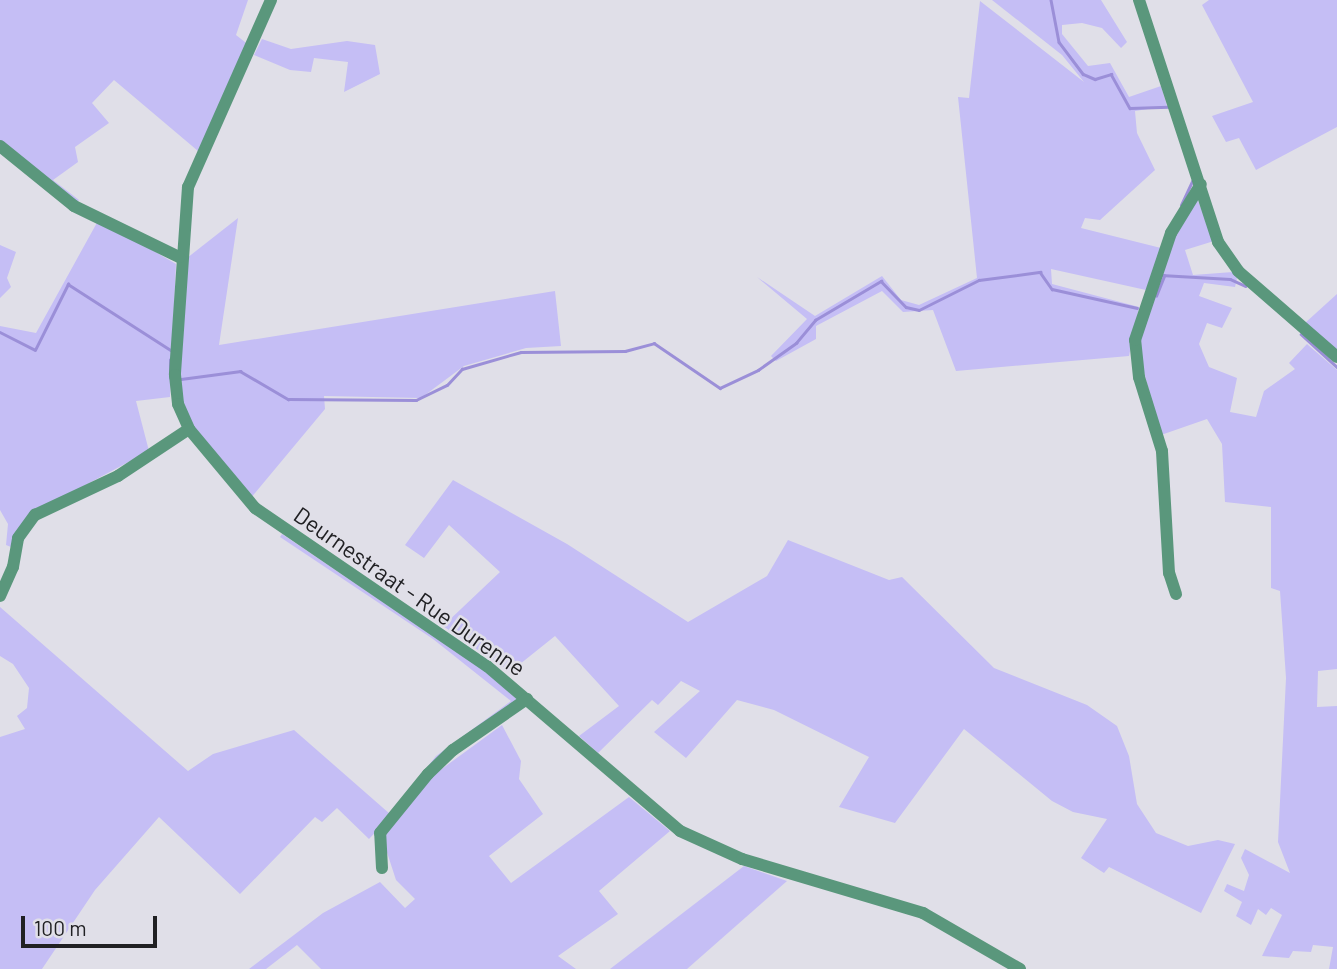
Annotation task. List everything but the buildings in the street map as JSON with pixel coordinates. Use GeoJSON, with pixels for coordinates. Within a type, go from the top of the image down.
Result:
{"type":"FeatureCollection","features":[{"type":"Feature","properties":{"kind":"street","name":"Deurnestraat - Rue Durenne"},"geometry":{"type":"LineString","coordinates":[[271,0],[193,169],[179,257],[175,375],[178,404],[189,429],[255,508],[445,635],[527,699],[697,841],[913,909],[1020,969]]}},
{"type":"Feature","properties":{"kind":"street"},"geometry":{"type":"LineString","coordinates":[[1139,0],[1218,242],[1238,271],[1337,357]]}},
{"type":"Feature","properties":{"kind":"street"},"geometry":{"type":"LineString","coordinates":[[2,152],[74,206],[179,257]]}},
{"type":"Feature","properties":{"kind":"street"},"geometry":{"type":"LineString","coordinates":[[1176,594],[1169,573],[1161,451],[1134,355],[1146,299],[1182,213],[1201,184]]}},
{"type":"Feature","properties":{"kind":"street"},"geometry":{"type":"LineString","coordinates":[[0,596],[13,568],[18,538],[35,515],[118,476],[189,429]]}},
{"type":"Feature","properties":{"kind":"street"},"geometry":{"type":"LineString","coordinates":[[382,868],[380,832],[428,774],[453,750],[527,699]]}},
{"type":"Feature","properties":{"kind":"shaded area"},"geometry":{"type":"Polygon","coordinates":[[[0,0],[248,0],[236,35],[250,46],[198,151],[114,80],[92,103],[109,123],[75,147],[78,162],[53,180],[79,200],[75,204],[0,143],[0,0]]]}},
{"type":"Feature","properties":{"kind":"shaded area"},"geometry":{"type":"Polygon","coordinates":[[[992,0],[1101,0],[1127,42],[1121,48],[1102,28],[1082,23],[1062,25],[1062,34],[1088,66],[1110,63],[1129,97],[1161,86],[1167,106],[1135,111],[1137,133],[1155,170],[1100,220],[1085,218],[1081,228],[1161,248],[1146,290],[1051,269],[1052,284],[1139,307],[1129,356],[956,371],[933,310],[903,312],[882,291],[816,326],[816,339],[776,361],[771,356],[807,319],[757,277],[815,316],[882,276],[901,300],[919,305],[977,278],[958,97],[969,98],[980,1],[1084,82],[1062,55],[992,0]]]}},
{"type":"Feature","properties":{"kind":"shaded area"},"geometry":{"type":"Polygon","coordinates":[[[1209,0],[1337,0],[1337,127],[1256,170],[1239,138],[1226,142],[1212,116],[1253,102],[1202,5],[1209,0]]]}},
{"type":"Feature","properties":{"kind":"shaded area"},"geometry":{"type":"Polygon","coordinates":[[[262,39],[291,49],[347,41],[375,45],[380,74],[344,92],[348,62],[314,58],[311,72],[290,70],[254,55],[262,39]]]}},
{"type":"Feature","properties":{"kind":"shaded area"},"geometry":{"type":"Polygon","coordinates":[[[1196,196],[1214,241],[1185,250],[1193,275],[1233,272],[1237,278],[1235,287],[1204,283],[1199,296],[1232,308],[1222,328],[1207,323],[1199,344],[1209,367],[1237,378],[1230,412],[1256,417],[1264,391],[1295,369],[1289,363],[1307,344],[1337,370],[1337,669],[1318,671],[1317,707],[1337,706],[1337,969],[1329,969],[1333,947],[1313,945],[1311,952],[1293,951],[1289,958],[1262,956],[1282,915],[1271,908],[1266,915],[1258,909],[1251,925],[1236,916],[1242,902],[1224,891],[1227,884],[1244,891],[1249,875],[1241,858],[1245,849],[1290,873],[1278,842],[1286,678],[1280,591],[1271,588],[1271,507],[1225,502],[1222,444],[1207,419],[1161,435],[1136,343],[1174,239],[1196,196]]]}},
{"type":"Feature","properties":{"kind":"shaded area"},"geometry":{"type":"Polygon","coordinates":[[[238,218],[219,345],[555,291],[561,346],[526,348],[464,366],[421,398],[324,396],[325,409],[250,499],[195,432],[178,389],[187,258],[238,218]]]}},
{"type":"Feature","properties":{"kind":"shaded area"},"geometry":{"type":"Polygon","coordinates":[[[99,219],[176,264],[170,397],[136,401],[149,451],[35,512],[11,547],[6,545],[8,524],[0,510],[0,326],[36,333],[99,219]]]}},
{"type":"Feature","properties":{"kind":"shaded area"},"geometry":{"type":"Polygon","coordinates":[[[0,245],[16,252],[7,278],[11,287],[0,298],[0,245]]]}},
{"type":"Feature","properties":{"kind":"shaded area"},"geometry":{"type":"Polygon","coordinates":[[[1337,294],[1337,351],[1305,323],[1337,294]]]}},
{"type":"Feature","properties":{"kind":"shaded area"},"geometry":{"type":"Polygon","coordinates":[[[453,480],[567,544],[688,622],[767,576],[788,540],[889,580],[902,577],[994,668],[1087,705],[1117,726],[1129,756],[1137,804],[1156,833],[1188,846],[1218,840],[1235,844],[1201,913],[1109,867],[1104,873],[1081,858],[1107,819],[1073,812],[1052,801],[964,729],[895,823],[839,807],[869,757],[774,710],[737,700],[686,758],[654,732],[700,691],[681,681],[658,705],[652,700],[598,753],[579,736],[619,706],[555,636],[510,672],[443,626],[500,572],[449,525],[424,558],[405,545],[453,480]]]}},
{"type":"Feature","properties":{"kind":"shaded area"},"geometry":{"type":"Polygon","coordinates":[[[282,534],[491,675],[518,700],[456,746],[369,839],[337,808],[322,822],[315,817],[240,894],[159,817],[95,890],[42,969],[0,969],[0,737],[25,729],[17,716],[27,708],[29,688],[13,664],[0,656],[0,607],[188,771],[213,754],[294,730],[390,814],[436,756],[511,701],[433,639],[280,537],[282,534]]]}},
{"type":"Feature","properties":{"kind":"shaded area"},"geometry":{"type":"Polygon","coordinates":[[[502,725],[521,761],[519,779],[543,814],[489,856],[511,883],[629,797],[670,831],[599,891],[618,914],[558,956],[576,969],[321,969],[297,945],[266,969],[249,969],[323,913],[380,882],[405,908],[415,899],[396,880],[382,837],[428,779],[502,725]]]}},
{"type":"Feature","properties":{"kind":"shaded area"},"geometry":{"type":"Polygon","coordinates":[[[744,866],[787,881],[687,969],[610,969],[744,866]]]}},
{"type":"Feature","properties":{"kind":"waterway"},"geometry":{"type":"LineString","coordinates":[[1051,0],[1059,42],[1083,74],[1095,79],[1111,74],[1130,108],[1168,107]]}},
{"type":"Feature","properties":{"kind":"waterway"},"geometry":{"type":"LineString","coordinates":[[1181,205],[1193,179]]}},
{"type":"Feature","properties":{"kind":"waterway"},"geometry":{"type":"LineString","coordinates":[[181,379],[240,371],[288,399],[416,400],[447,385],[462,369],[521,352],[625,351],[654,343],[720,388],[758,370],[796,343],[815,320],[881,281],[906,307],[919,310],[979,280],[1040,272],[1052,289],[1137,308]]}},
{"type":"Feature","properties":{"kind":"waterway"},"geometry":{"type":"LineString","coordinates":[[1161,275],[1230,279],[1246,286]]}},
{"type":"Feature","properties":{"kind":"waterway"},"geometry":{"type":"LineString","coordinates":[[1156,296],[1164,276]]}},
{"type":"Feature","properties":{"kind":"waterway"},"geometry":{"type":"LineString","coordinates":[[0,332],[35,350],[68,284],[171,350]]}},
{"type":"Feature","properties":{"kind":"waterway"},"geometry":{"type":"LineString","coordinates":[[1301,334],[1337,367]]}},
{"type":"Feature","properties":{"kind":"waterway"},"geometry":{"type":"LineString","coordinates":[[170,360],[170,378]]}}]}
